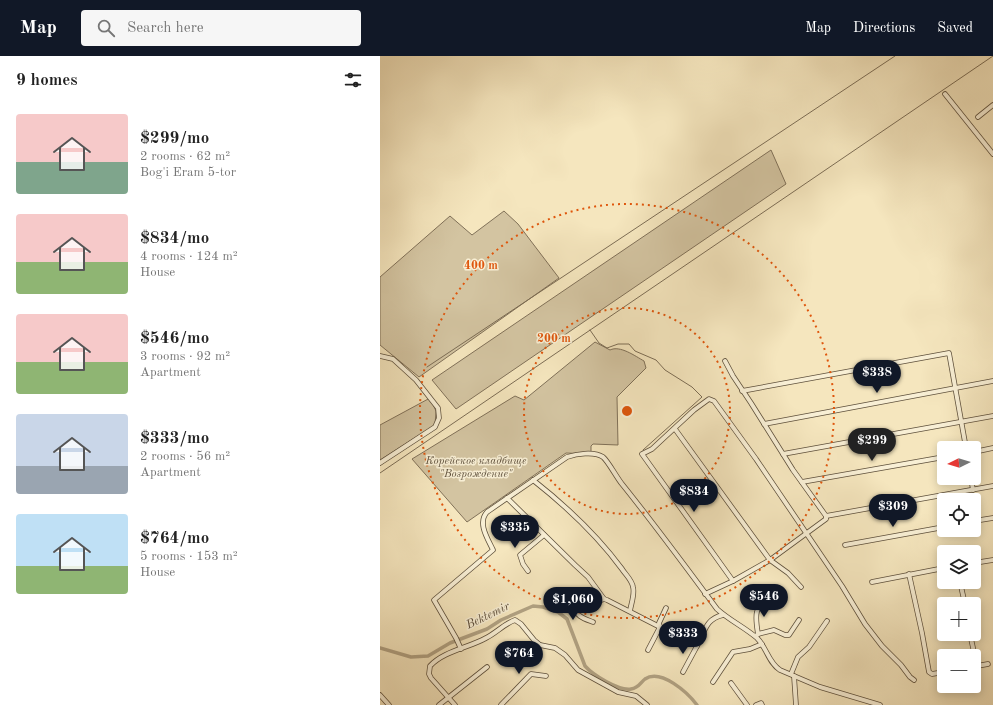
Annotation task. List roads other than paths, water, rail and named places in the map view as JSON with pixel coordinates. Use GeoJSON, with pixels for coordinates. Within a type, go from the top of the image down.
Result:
{"type":"FeatureCollection","features":[{"type":"Feature","properties":{"kind":"street"},"geometry":{"type":"LineString","coordinates":[[945,94],[993,154]]}},
{"type":"Feature","properties":{"kind":"street"},"geometry":{"type":"LineString","coordinates":[[978,117],[993,104]]}},
{"type":"Feature","properties":{"kind":"street"},"geometry":{"type":"LineString","coordinates":[[742,390],[949,353],[965,441]]}},
{"type":"Feature","properties":{"kind":"street"},"geometry":{"type":"LineString","coordinates":[[380,356],[392,360],[416,380],[438,408],[439,418],[435,427],[380,463]]}},
{"type":"Feature","properties":{"kind":"street"},"geometry":{"type":"LineString","coordinates":[[726,361],[732,376],[826,516]]}},
{"type":"Feature","properties":{"kind":"street"},"geometry":{"type":"LineString","coordinates":[[764,424],[993,381]]}},
{"type":"Feature","properties":{"kind":"street"},"geometry":{"type":"LineString","coordinates":[[732,581],[642,454],[652,449],[675,429],[677,425],[710,399],[714,400],[756,459],[842,586],[865,624],[882,646],[914,680]]}},
{"type":"Feature","properties":{"kind":"street"},"geometry":{"type":"LineString","coordinates":[[783,454],[993,416]]}},
{"type":"Feature","properties":{"kind":"street"},"geometry":{"type":"LineString","coordinates":[[675,429],[770,560],[788,573],[801,587]]}},
{"type":"Feature","properties":{"kind":"street"},"geometry":{"type":"LineString","coordinates":[[981,451],[993,448]]}},
{"type":"Feature","properties":{"kind":"street"},"geometry":{"type":"LineString","coordinates":[[461,649],[434,600],[493,550],[483,525],[483,516],[564,459],[570,456],[593,454],[602,457],[685,564],[716,609],[757,636],[770,661],[775,666],[820,687],[880,705]]}},
{"type":"Feature","properties":{"kind":"street"},"geometry":{"type":"LineString","coordinates":[[802,482],[937,458]]}},
{"type":"Feature","properties":{"kind":"street"},"geometry":{"type":"LineString","coordinates":[[533,480],[559,500],[615,560],[627,576],[633,586],[630,611]]}},
{"type":"Feature","properties":{"kind":"street"},"geometry":{"type":"LineString","coordinates":[[972,485],[973,490]]}},
{"type":"Feature","properties":{"kind":"street"},"geometry":{"type":"LineString","coordinates":[[826,516],[993,486]]}},
{"type":"Feature","properties":{"kind":"street"},"geometry":{"type":"LineString","coordinates":[[507,498],[588,577],[604,599],[697,646]]}},
{"type":"Feature","properties":{"kind":"street"},"geometry":{"type":"LineString","coordinates":[[705,594],[770,560],[826,519],[826,516]]}},
{"type":"Feature","properties":{"kind":"street"},"geometry":{"type":"LineString","coordinates":[[981,521],[993,518]]}},
{"type":"Feature","properties":{"kind":"street"},"geometry":{"type":"LineString","coordinates":[[845,545],[937,528]]}},
{"type":"Feature","properties":{"kind":"street"},"geometry":{"type":"LineString","coordinates":[[528,571],[523,564],[520,555],[544,535]]}},
{"type":"Feature","properties":{"kind":"street"},"geometry":{"type":"LineString","coordinates":[[981,562],[993,560]]}},
{"type":"Feature","properties":{"kind":"street"},"geometry":{"type":"LineString","coordinates":[[872,582],[937,569]]}},
{"type":"Feature","properties":{"kind":"street"},"geometry":{"type":"LineString","coordinates":[[909,574],[929,672],[932,674],[937,673]]}},
{"type":"Feature","properties":{"kind":"street"},"geometry":{"type":"LineString","coordinates":[[757,636],[757,609],[770,593]]}},
{"type":"Feature","properties":{"kind":"street"},"geometry":{"type":"LineString","coordinates":[[567,599],[576,606],[604,599]]}},
{"type":"Feature","properties":{"kind":"street"},"geometry":{"type":"LineString","coordinates":[[576,606],[575,610],[577,614],[593,622]]}},
{"type":"Feature","properties":{"kind":"street"},"geometry":{"type":"LineString","coordinates":[[648,650],[660,627],[659,623],[666,608]]}},
{"type":"Feature","properties":{"kind":"street"},"geometry":{"type":"LineString","coordinates":[[683,672],[709,621],[717,616],[723,615]]}},
{"type":"Feature","properties":{"kind":"street"},"geometry":{"type":"LineString","coordinates":[[456,705],[429,674],[430,666],[434,662],[486,638],[515,620],[521,624],[540,645],[555,648],[565,655],[578,670],[618,692],[636,696],[647,705]]}},
{"type":"Feature","properties":{"kind":"street"},"geometry":{"type":"LineString","coordinates":[[757,636],[774,630],[785,635],[789,635],[798,620]]}},
{"type":"Feature","properties":{"kind":"street"},"geometry":{"type":"LineString","coordinates":[[796,705],[792,675],[798,657],[809,646],[827,621]]}},
{"type":"Feature","properties":{"kind":"street"},"geometry":{"type":"LineString","coordinates":[[713,682],[732,652],[750,650],[762,644]]}},
{"type":"Feature","properties":{"kind":"street"},"geometry":{"type":"LineString","coordinates":[[516,655],[532,657],[540,645]]}},
{"type":"Feature","properties":{"kind":"street"},"geometry":{"type":"LineString","coordinates":[[981,666],[988,664]]}},
{"type":"Feature","properties":{"kind":"street"},"geometry":{"type":"LineString","coordinates":[[439,705],[448,696],[487,667]]}},
{"type":"Feature","properties":{"kind":"street"},"geometry":{"type":"LineString","coordinates":[[501,705],[531,674],[546,676]]}},
{"type":"Feature","properties":{"kind":"street"},"geometry":{"type":"LineString","coordinates":[[731,683],[747,705]]}},
{"type":"Feature","properties":{"kind":"street"},"geometry":{"type":"LineString","coordinates":[[380,695],[389,705]]}},
{"type":"Feature","properties":{"kind":"street"},"geometry":{"type":"LineString","coordinates":[[756,705],[761,703],[762,705]]}},
{"type":"Feature","properties":{"kind":"waterway"},"geometry":{"type":"LineString","coordinates":[[427,367],[895,56]]}},
{"type":"Feature","properties":{"kind":"waterway"},"geometry":{"type":"LineString","coordinates":[[380,473],[993,56]]}},
{"type":"Feature","properties":{"kind":"waterway"},"geometry":{"type":"LineString","coordinates":[[590,330],[599,343],[607,348],[618,344],[629,344],[635,351],[656,360],[665,370],[692,387],[702,397],[643,450]]}},
{"type":"Feature","properties":{"kind":"waterway","name":"Bektemir"},"geometry":{"type":"LineString","coordinates":[[380,648],[411,657],[428,656],[450,643],[487,629],[501,620],[533,606],[543,607],[558,612],[567,619],[585,666],[600,678],[619,688],[631,689],[638,686],[645,679],[651,676],[659,677],[674,683],[697,705]]}},
{"type":"Feature","properties":{"kind":"park label","name":"Корейское кладбище \"Возрождение\""},"geometry":{"type":"Point","coordinates":[476,467]}}]}
